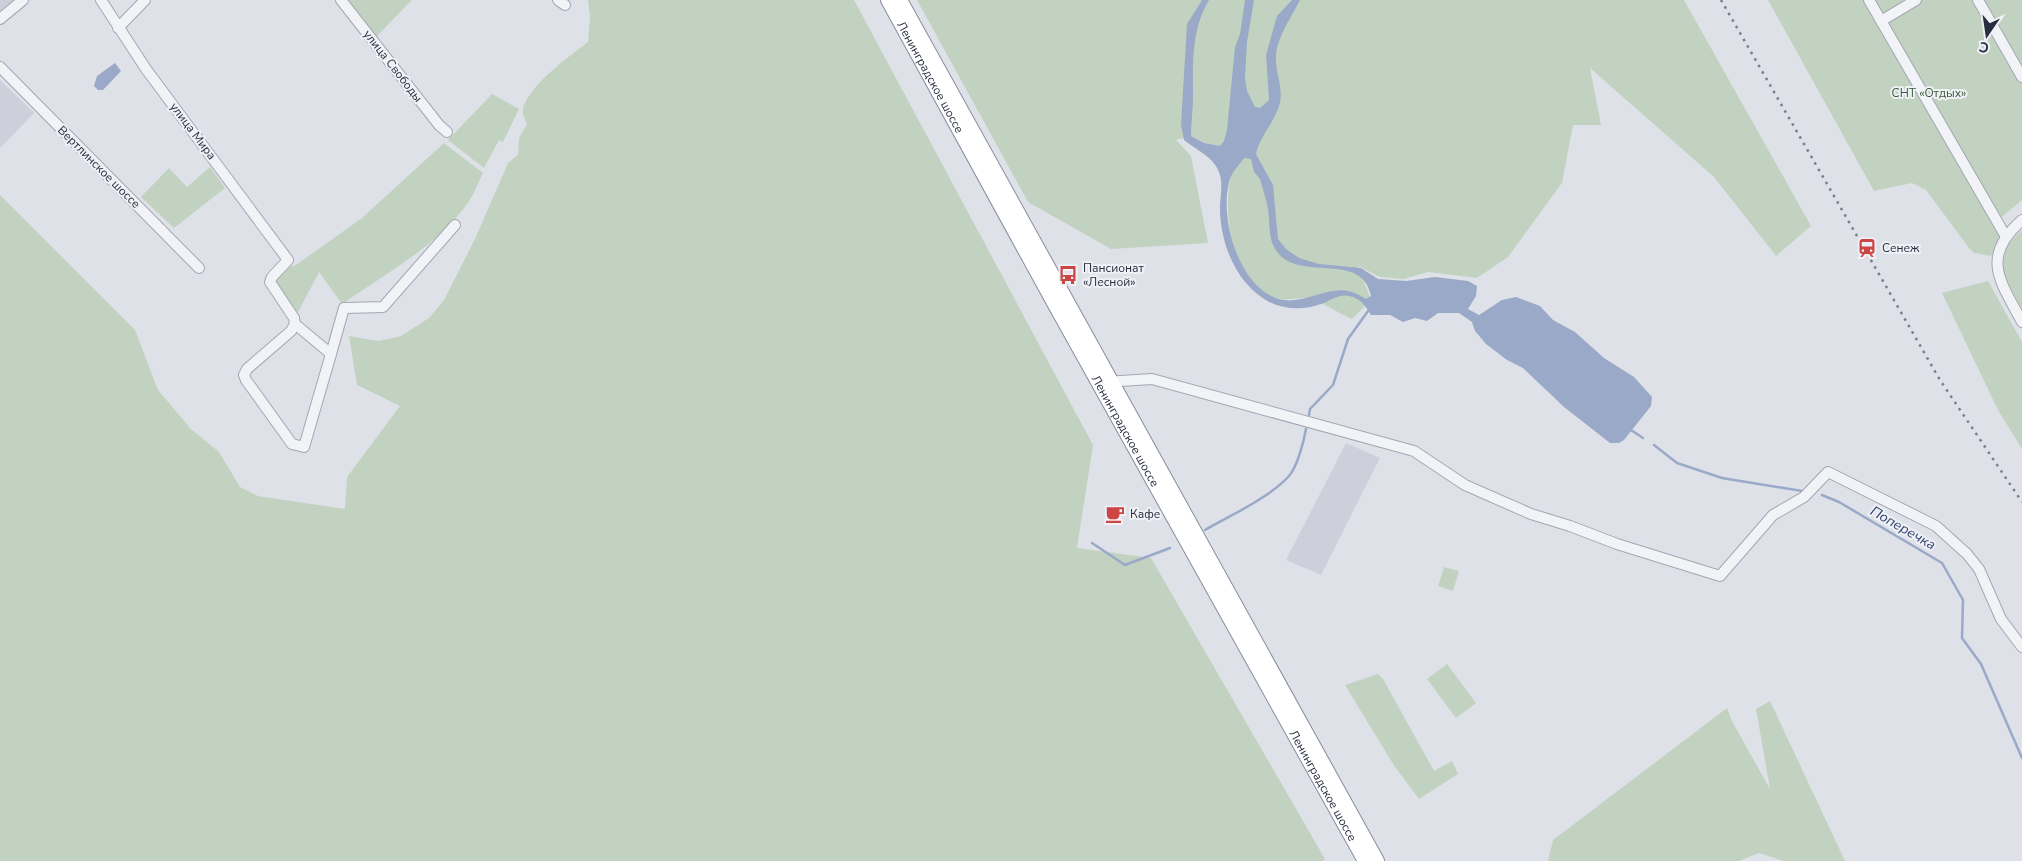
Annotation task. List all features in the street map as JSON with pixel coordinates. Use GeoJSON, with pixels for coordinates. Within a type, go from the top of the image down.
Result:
{"type":"FeatureCollection","features":[{"type":"Feature","properties":{"kind":"highway","name":"Ленинградское шоссе"},"geometry":{"type":"LineString","coordinates":[[888,0],[1098,383],[1365,861]]}},
{"type":"Feature","properties":{"kind":"highway","name":"Ленинградское шоссе"},"geometry":{"type":"LineString","coordinates":[[900,0],[1113,381],[1377,861]]}},
{"type":"Feature","properties":{"kind":"street"},"geometry":{"type":"LineString","coordinates":[[0,19],[23,0]]}},
{"type":"Feature","properties":{"kind":"street","name":"улица Мира"},"geometry":{"type":"LineString","coordinates":[[101,0],[146,69],[288,260],[272,277],[270,282],[294,318],[295,324]]}},
{"type":"Feature","properties":{"kind":"street"},"geometry":{"type":"LineString","coordinates":[[118,28],[145,0]]}},
{"type":"Feature","properties":{"kind":"street","name":"улица Свободы"},"geometry":{"type":"LineString","coordinates":[[341,0],[439,125],[447,132]]}},
{"type":"Feature","properties":{"kind":"street"},"geometry":{"type":"LineString","coordinates":[[1869,0],[2005,235]]}},
{"type":"Feature","properties":{"kind":"street"},"geometry":{"type":"LineString","coordinates":[[1881,21],[1916,0]]}},
{"type":"Feature","properties":{"kind":"street"},"geometry":{"type":"LineString","coordinates":[[1978,0],[2022,77]]}},
{"type":"Feature","properties":{"kind":"street","name":"Вертлинское шоссе"},"geometry":{"type":"LineString","coordinates":[[0,67],[198,268]]}},
{"type":"Feature","properties":{"kind":"street"},"geometry":{"type":"LineString","coordinates":[[2022,220],[2005,235],[2000,248],[1998,272],[2022,322]]}},
{"type":"Feature","properties":{"kind":"street"},"geometry":{"type":"LineString","coordinates":[[331,354],[295,324],[291,331],[247,369],[244,375],[292,444],[304,447],[331,354],[344,308],[383,307],[455,225]]}},
{"type":"Feature","properties":{"kind":"street"},"geometry":{"type":"LineString","coordinates":[[1098,383],[1152,379],[1414,452],[1466,485],[1531,514],[1570,526],[1617,544],[1720,576],[1773,515],[1804,497],[1828,472],[1936,526],[1979,569],[2001,619],[2022,647]]}},
{"type":"Feature","properties":{"kind":"shaded area"},"geometry":{"type":"Polygon","coordinates":[[[0,0],[17,0],[0,13],[0,0]]]}},
{"type":"Feature","properties":{"kind":"shaded area"},"geometry":{"type":"Polygon","coordinates":[[[0,80],[34,113],[0,148],[0,80]]]}},
{"type":"Feature","properties":{"kind":"shaded area"},"geometry":{"type":"Polygon","coordinates":[[[1346,443],[1380,458],[1321,575],[1286,560],[1346,443]]]}},
{"type":"Feature","properties":{"kind":"green space"},"geometry":{"type":"Polygon","coordinates":[[[345,0],[412,0],[375,38],[345,0]]]}},
{"type":"Feature","properties":{"kind":"green space"},"geometry":{"type":"Polygon","coordinates":[[[588,0],[854,0],[1093,445],[1077,548],[1151,558],[1325,859],[1323,861],[0,861],[0,195],[135,330],[158,390],[191,429],[219,452],[240,487],[258,496],[345,509],[347,477],[400,406],[357,385],[349,336],[379,341],[401,336],[429,318],[444,300],[475,239],[508,163],[518,155],[519,138],[527,124],[523,114],[530,94],[549,74],[588,42],[590,17],[588,0]]]}},
{"type":"Feature","properties":{"kind":"green space"},"geometry":{"type":"Polygon","coordinates":[[[917,0],[1684,0],[1811,226],[1776,256],[1714,177],[1590,68],[1601,125],[1573,125],[1562,183],[1508,257],[1477,278],[1428,272],[1404,279],[1380,277],[1358,266],[1371,300],[1352,319],[1310,299],[1282,299],[1270,296],[1257,286],[1246,273],[1238,258],[1232,240],[1229,222],[1229,187],[1232,172],[1219,146],[1204,143],[1191,136],[1176,140],[1191,156],[1208,243],[1111,249],[1028,202],[917,0]]]}},
{"type":"Feature","properties":{"kind":"green space","name":"СНТ «Отдых»"},"geometry":{"type":"Polygon","coordinates":[[[1768,0],[2022,0],[2022,200],[1997,221],[2001,235],[1991,256],[1974,253],[1969,248],[1926,190],[1912,183],[1874,191],[1768,0]]]}},
{"type":"Feature","properties":{"kind":"green space"},"geometry":{"type":"Polygon","coordinates":[[[492,94],[519,109],[503,142],[499,140],[484,168],[448,140],[492,94]]]}},
{"type":"Feature","properties":{"kind":"green space"},"geometry":{"type":"Polygon","coordinates":[[[444,143],[483,173],[474,193],[454,220],[409,259],[342,304],[319,272],[297,314],[275,284],[275,280],[288,267],[296,265],[362,218],[444,143]]]}},
{"type":"Feature","properties":{"kind":"green space"},"geometry":{"type":"Polygon","coordinates":[[[210,167],[225,188],[174,228],[141,197],[169,168],[187,187],[210,167]]]}},
{"type":"Feature","properties":{"kind":"green space"},"geometry":{"type":"Polygon","coordinates":[[[2022,230],[2022,310],[2006,279],[2003,260],[2012,240],[2022,230]]]}},
{"type":"Feature","properties":{"kind":"green space"},"geometry":{"type":"Polygon","coordinates":[[[1988,281],[2022,342],[2022,449],[1998,410],[1942,293],[1988,281]]]}},
{"type":"Feature","properties":{"kind":"green space"},"geometry":{"type":"Polygon","coordinates":[[[1444,567],[1459,571],[1453,591],[1438,586],[1444,567]]]}},
{"type":"Feature","properties":{"kind":"green space"},"geometry":{"type":"Polygon","coordinates":[[[1447,664],[1476,703],[1456,718],[1427,679],[1447,664]]]}},
{"type":"Feature","properties":{"kind":"green space"},"geometry":{"type":"Polygon","coordinates":[[[1378,674],[1383,679],[1434,771],[1452,761],[1458,774],[1419,799],[1395,767],[1345,685],[1378,674]]]}},
{"type":"Feature","properties":{"kind":"green space"},"geometry":{"type":"Polygon","coordinates":[[[1770,701],[1845,861],[1784,861],[1759,853],[1739,861],[1548,861],[1553,840],[1727,708],[1733,723],[1770,789],[1756,709],[1770,701]]]}},
{"type":"Feature","properties":{"kind":"water"},"geometry":{"type":"Polygon","coordinates":[[[1202,0],[1209,0],[1199,23],[1194,47],[1191,136],[1204,143],[1220,146],[1224,141],[1227,130],[1235,47],[1240,34],[1245,0],[1254,0],[1247,42],[1245,78],[1247,91],[1255,107],[1260,108],[1269,100],[1266,55],[1277,16],[1292,0],[1300,0],[1284,29],[1276,52],[1276,65],[1281,92],[1278,109],[1261,140],[1256,154],[1273,185],[1278,239],[1286,249],[1299,258],[1319,264],[1361,268],[1378,279],[1406,281],[1435,277],[1468,281],[1477,286],[1476,296],[1468,309],[1479,315],[1502,300],[1516,297],[1540,306],[1553,320],[1575,332],[1604,358],[1634,377],[1652,397],[1651,406],[1624,440],[1619,443],[1610,443],[1564,407],[1523,368],[1507,360],[1486,344],[1475,331],[1472,322],[1459,313],[1438,313],[1427,321],[1415,318],[1403,322],[1390,315],[1371,315],[1360,301],[1349,296],[1340,296],[1306,308],[1288,308],[1272,303],[1256,293],[1240,276],[1225,243],[1220,208],[1220,174],[1216,165],[1184,140],[1181,125],[1187,24],[1202,0]],[[1244,158],[1231,176],[1227,198],[1227,216],[1237,253],[1245,270],[1256,284],[1269,295],[1284,300],[1300,299],[1340,290],[1353,292],[1366,299],[1371,296],[1365,282],[1355,274],[1342,270],[1296,264],[1284,258],[1274,247],[1270,233],[1268,209],[1260,179],[1254,172],[1251,159],[1244,158]]]}},
{"type":"Feature","properties":{"kind":"water"},"geometry":{"type":"Polygon","coordinates":[[[115,63],[121,71],[103,90],[98,90],[94,86],[97,76],[115,63]]]}},
{"type":"Feature","properties":{"kind":"waterway"},"geometry":{"type":"LineString","coordinates":[[1309,415],[1310,409],[1333,385],[1348,339],[1368,311]]}},
{"type":"Feature","properties":{"kind":"waterway"},"geometry":{"type":"LineString","coordinates":[[1205,530],[1260,499],[1281,484],[1292,472],[1302,447],[1306,429]]}},
{"type":"Feature","properties":{"kind":"waterway","name":"Поперечка"},"geometry":{"type":"LineString","coordinates":[[1631,430],[1643,438]]}},
{"type":"Feature","properties":{"kind":"waterway","name":"Поперечка"},"geometry":{"type":"LineString","coordinates":[[1654,445],[1677,463],[1722,478],[1802,491]]}},
{"type":"Feature","properties":{"kind":"waterway","name":"Поперечка"},"geometry":{"type":"LineString","coordinates":[[1822,495],[1839,502],[1942,563],[1963,600],[1962,638],[1981,664],[2022,758]]}},
{"type":"Feature","properties":{"kind":"waterway"},"geometry":{"type":"LineString","coordinates":[[1092,543],[1125,565],[1170,548]]}},
{"type":"Feature","properties":{"kind":"railway"},"geometry":{"type":"LineString","coordinates":[[1721,0],[1940,380],[2022,502]]}},
{"type":"Feature","properties":{"kind":"place","name":"Сенеж"},"geometry":{"type":"Point","coordinates":[1867,248]}},
{"type":"Feature","properties":{"kind":"place","name":"Пансионат «Лесной»"},"geometry":{"type":"Point","coordinates":[1068,275]}},
{"type":"Feature","properties":{"kind":"place","name":"Кафе"},"geometry":{"type":"Point","coordinates":[1115,514]}}]}
